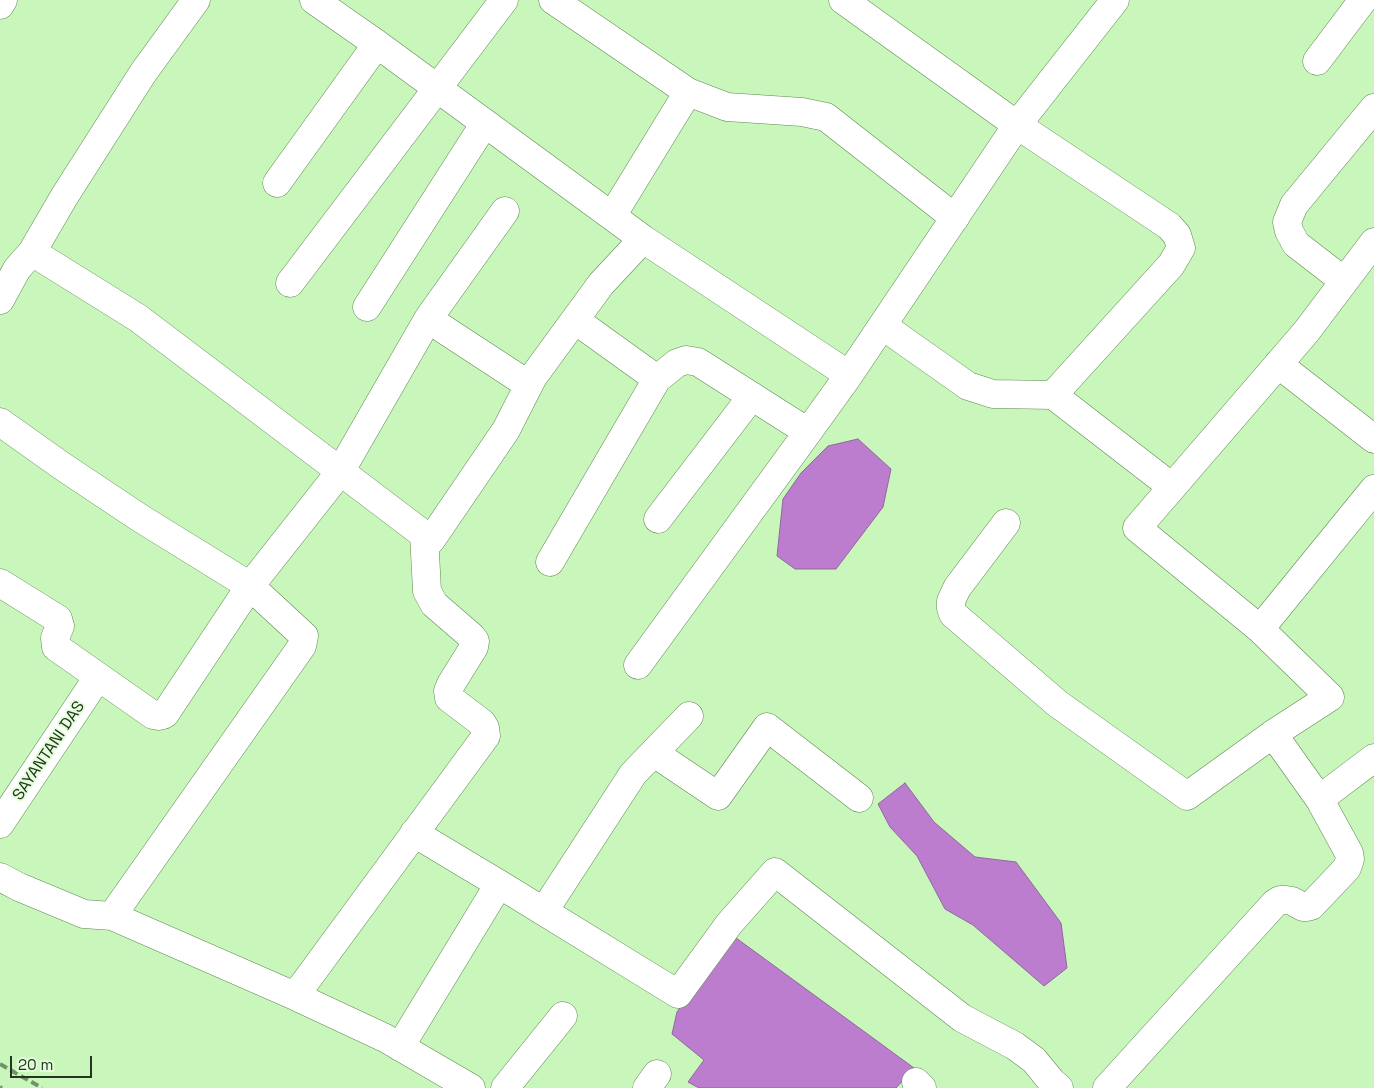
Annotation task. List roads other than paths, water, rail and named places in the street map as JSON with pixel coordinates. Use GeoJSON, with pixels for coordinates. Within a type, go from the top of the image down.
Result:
{"type":"FeatureCollection","features":[{"type":"Feature","properties":{"kind":"street"},"geometry":{"type":"LineString","coordinates":[[0,5],[3,0]]}},
{"type":"Feature","properties":{"kind":"street"},"geometry":{"type":"LineString","coordinates":[[2,289],[32,252],[64,196],[143,74],[196,0]]}},
{"type":"Feature","properties":{"kind":"street"},"geometry":{"type":"LineString","coordinates":[[314,0],[644,239],[849,375]]}},
{"type":"Feature","properties":{"kind":"street"},"geometry":{"type":"LineString","coordinates":[[290,283],[504,0]]}},
{"type":"Feature","properties":{"kind":"street"},"geometry":{"type":"LineString","coordinates":[[553,0],[688,92],[727,107],[802,112],[826,117],[954,218]]}},
{"type":"Feature","properties":{"kind":"street"},"geometry":{"type":"LineString","coordinates":[[638,665],[849,375],[1017,125],[1115,0]]}},
{"type":"Feature","properties":{"kind":"street"},"geometry":{"type":"LineString","coordinates":[[1316,61],[1363,0]]}},
{"type":"Feature","properties":{"kind":"street"},"geometry":{"type":"LineString","coordinates":[[860,5],[1017,125],[1169,226],[1177,235],[1181,248],[1171,265],[1053,395]]}},
{"type":"Feature","properties":{"kind":"street"},"geometry":{"type":"LineString","coordinates":[[277,184],[377,44]]}},
{"type":"Feature","properties":{"kind":"street"},"geometry":{"type":"LineString","coordinates":[[612,216],[688,92]]}},
{"type":"Feature","properties":{"kind":"street"},"geometry":{"type":"LineString","coordinates":[[1344,281],[1296,244],[1289,231],[1287,222],[1294,206],[1374,108]]}},
{"type":"Feature","properties":{"kind":"street"},"geometry":{"type":"LineString","coordinates":[[367,307],[485,123]]}},
{"type":"Feature","properties":{"kind":"street"},"geometry":{"type":"LineString","coordinates":[[0,582],[58,619],[60,626],[55,638],[56,647],[153,715],[165,714],[250,586],[340,472],[428,319],[505,211]]}},
{"type":"Feature","properties":{"kind":"street"},"geometry":{"type":"LineString","coordinates":[[32,252],[138,318],[431,540],[506,430],[533,377],[601,284],[644,239]]}},
{"type":"Feature","properties":{"kind":"street"},"geometry":{"type":"LineString","coordinates":[[1006,523],[957,588],[951,601],[953,614],[1058,704],[1187,796],[1273,734],[1330,697],[1260,629],[1137,528],[1306,332],[1374,242]]}},
{"type":"Feature","properties":{"kind":"street"},"geometry":{"type":"LineString","coordinates":[[428,319],[529,385]]}},
{"type":"Feature","properties":{"kind":"street"},"geometry":{"type":"LineString","coordinates":[[575,320],[657,379]]}},
{"type":"Feature","properties":{"kind":"street"},"geometry":{"type":"LineString","coordinates":[[883,326],[968,386],[993,394],[1053,395],[1172,487]]}},
{"type":"Feature","properties":{"kind":"street"},"geometry":{"type":"LineString","coordinates":[[550,562],[657,379],[677,362],[691,360],[698,362],[808,432]]}},
{"type":"Feature","properties":{"kind":"street"},"geometry":{"type":"LineString","coordinates":[[1278,364],[1374,439]]}},
{"type":"Feature","properties":{"kind":"street"},"geometry":{"type":"LineString","coordinates":[[658,519],[752,396]]}},
{"type":"Feature","properties":{"kind":"street"},"geometry":{"type":"LineString","coordinates":[[0,422],[140,518],[250,586],[304,636],[302,646],[112,916]]}},
{"type":"Feature","properties":{"kind":"street"},"geometry":{"type":"LineString","coordinates":[[1260,629],[1374,489]]}},
{"type":"Feature","properties":{"kind":"street"},"geometry":{"type":"LineString","coordinates":[[295,996],[486,736],[485,728],[482,724],[449,698],[448,691],[451,684],[474,647],[475,641],[434,604],[430,598],[427,591],[424,534]]}},
{"type":"Feature","properties":{"kind":"street","name":"SAYANTANI DAS"},"geometry":{"type":"LineString","coordinates":[[0,824],[98,677]]}},
{"type":"Feature","properties":{"kind":"street"},"geometry":{"type":"LineString","coordinates":[[544,911],[633,774],[689,716]]}},
{"type":"Feature","properties":{"kind":"street"},"geometry":{"type":"LineString","coordinates":[[654,753],[718,796],[768,727],[860,798]]}},
{"type":"Feature","properties":{"kind":"street"},"geometry":{"type":"LineString","coordinates":[[1107,1088],[1275,903],[1280,900],[1286,900],[1303,907],[1311,906],[1349,864],[1350,853],[1320,800],[1273,734]]}},
{"type":"Feature","properties":{"kind":"street"},"geometry":{"type":"LineString","coordinates":[[1320,800],[1322,796],[1374,758]]}},
{"type":"Feature","properties":{"kind":"street"},"geometry":{"type":"LineString","coordinates":[[414,833],[678,994],[728,924],[775,872],[962,1018],[1016,1046],[1034,1060],[1059,1088]]}},
{"type":"Feature","properties":{"kind":"street"},"geometry":{"type":"LineString","coordinates":[[0,877],[18,887],[84,914],[112,916],[295,996],[385,1038],[471,1088]]}},
{"type":"Feature","properties":{"kind":"street"},"geometry":{"type":"LineString","coordinates":[[400,1046],[499,884]]}},
{"type":"Feature","properties":{"kind":"street"},"geometry":{"type":"LineString","coordinates":[[505,1088],[563,1016]]}},
{"type":"Feature","properties":{"kind":"railway"},"geometry":{"type":"LineString","coordinates":[[0,1064],[42,1088]]}}]}
